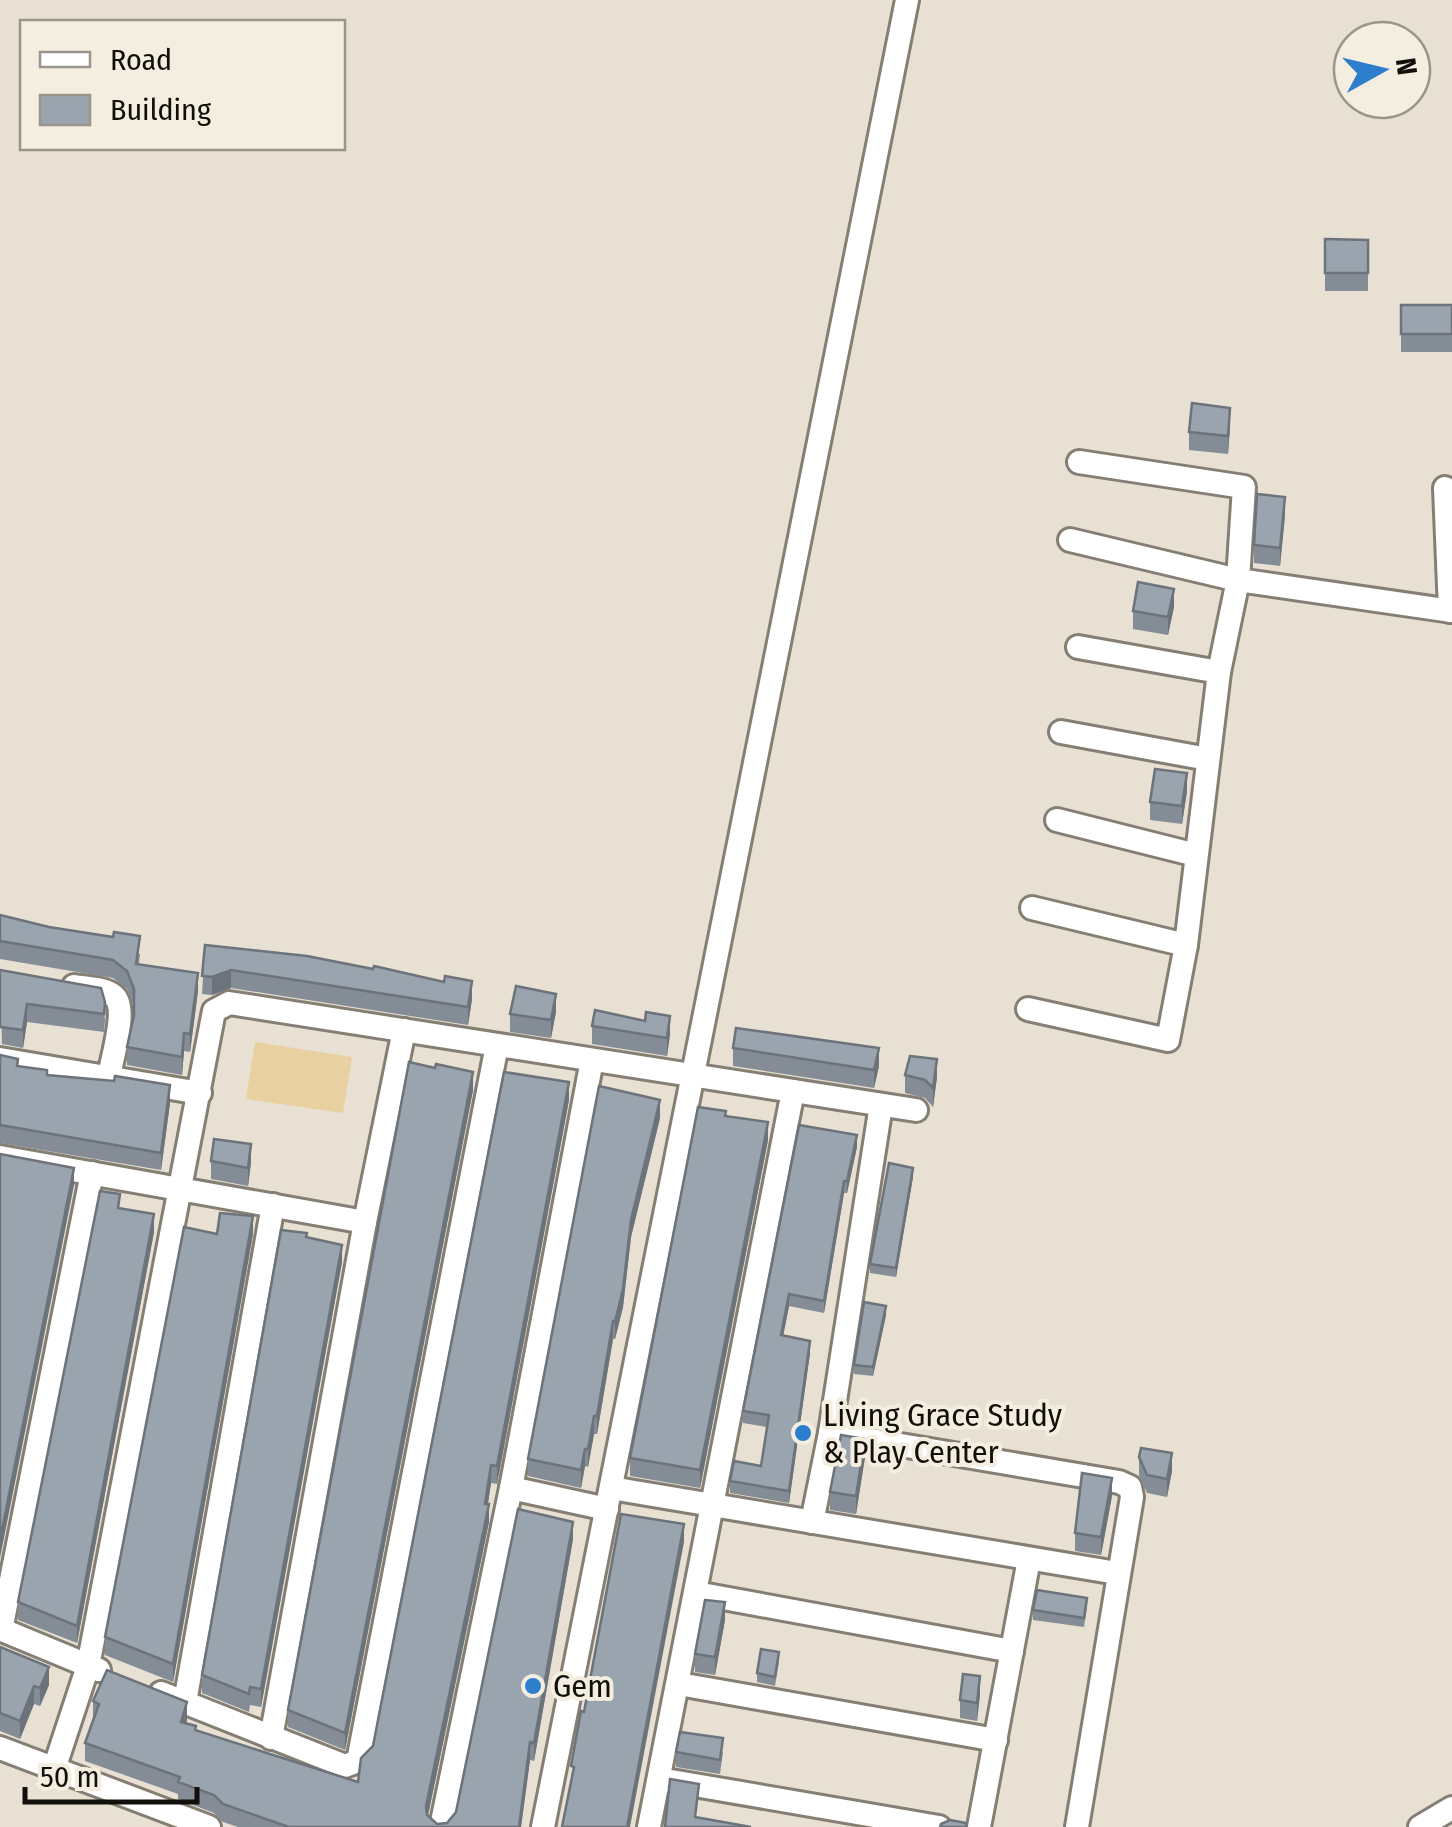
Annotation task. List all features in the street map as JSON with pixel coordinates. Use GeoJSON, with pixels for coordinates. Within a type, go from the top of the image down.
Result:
{"type":"FeatureCollection","features":[{"type":"Feature","properties":{"kind":"street"},"geometry":{"type":"LineString","coordinates":[[544,1827],[907,0]]}},
{"type":"Feature","properties":{"kind":"street"},"geometry":{"type":"LineString","coordinates":[[1028,1009],[1168,1040],[1186,945],[1219,672],[1238,580],[1244,487],[1079,462]]}},
{"type":"Feature","properties":{"kind":"street"},"geometry":{"type":"LineString","coordinates":[[1070,540],[1238,580],[1451,611],[1445,488]]}},
{"type":"Feature","properties":{"kind":"street"},"geometry":{"type":"LineString","coordinates":[[1078,647],[1219,672]]}},
{"type":"Feature","properties":{"kind":"street"},"geometry":{"type":"LineString","coordinates":[[1061,732],[1208,759]]}},
{"type":"Feature","properties":{"kind":"street"},"geometry":{"type":"LineString","coordinates":[[1057,820],[1196,854]]}},
{"type":"Feature","properties":{"kind":"street"},"geometry":{"type":"LineString","coordinates":[[1032,908],[1186,945]]}},
{"type":"Feature","properties":{"kind":"street"},"geometry":{"type":"LineString","coordinates":[[54,982],[109,992],[117,998],[122,1010],[109,1076]]}},
{"type":"Feature","properties":{"kind":"street"},"geometry":{"type":"LineString","coordinates":[[54,1769],[88,1666],[214,1012],[229,1003],[916,1110]]}},
{"type":"Feature","properties":{"kind":"street"},"geometry":{"type":"LineString","coordinates":[[271,1738],[404,1030]]}},
{"type":"Feature","properties":{"kind":"street"},"geometry":{"type":"LineString","coordinates":[[92,1173],[1,1630],[344,1766],[358,1761],[497,1045]]}},
{"type":"Feature","properties":{"kind":"street"},"geometry":{"type":"LineString","coordinates":[[0,1059],[200,1093]]}},
{"type":"Feature","properties":{"kind":"street"},"geometry":{"type":"LineString","coordinates":[[441,1827],[511,1488],[592,1060]]}},
{"type":"Feature","properties":{"kind":"street"},"geometry":{"type":"LineString","coordinates":[[649,1827],[793,1091]]}},
{"type":"Feature","properties":{"kind":"street"},"geometry":{"type":"LineString","coordinates":[[812,1522],[830,1433],[881,1105]]}},
{"type":"Feature","properties":{"kind":"street"},"geometry":{"type":"LineString","coordinates":[[0,1157],[365,1222]]}},
{"type":"Feature","properties":{"kind":"street"},"geometry":{"type":"LineString","coordinates":[[185,1702],[274,1205]]}},
{"type":"Feature","properties":{"kind":"street"},"geometry":{"type":"LineString","coordinates":[[830,1433],[1130,1486],[1132,1496],[1076,1827]]}},
{"type":"Feature","properties":{"kind":"street"},"geometry":{"type":"LineString","coordinates":[[511,1488],[712,1506],[1117,1573]]}},
{"type":"Feature","properties":{"kind":"street"},"geometry":{"type":"LineString","coordinates":[[980,1827],[1029,1559]]}},
{"type":"Feature","properties":{"kind":"street"},"geometry":{"type":"LineString","coordinates":[[696,1593],[1012,1651]]}},
{"type":"Feature","properties":{"kind":"street"},"geometry":{"type":"LineString","coordinates":[[679,1684],[996,1740]]}},
{"type":"Feature","properties":{"kind":"street"},"geometry":{"type":"LineString","coordinates":[[0,1748],[209,1827]]}},
{"type":"Feature","properties":{"kind":"street"},"geometry":{"type":"LineString","coordinates":[[659,1779],[938,1827]]}},
{"type":"Feature","properties":{"kind":"street"},"geometry":{"type":"LineString","coordinates":[[1420,1827],[1452,1808]]}},
{"type":"Feature","properties":{"kind":"shaded area"},"geometry":{"type":"Polygon","coordinates":[[[255,1042],[352,1057],[343,1113],[246,1099],[255,1042]]]}},
{"type":"Feature","properties":{"kind":"building"},"geometry":{"type":"Polygon","coordinates":[[[1325,239],[1368,240],[1368,273],[1325,273],[1325,239]]]}},
{"type":"Feature","properties":{"kind":"building"},"geometry":{"type":"Polygon","coordinates":[[[1401,305],[1452,305],[1452,334],[1401,334],[1401,305]]]}},
{"type":"Feature","properties":{"kind":"building"},"geometry":{"type":"Polygon","coordinates":[[[1192,403],[1230,408],[1228,436],[1189,432],[1192,403]]]}},
{"type":"Feature","properties":{"kind":"building"},"geometry":{"type":"Polygon","coordinates":[[[1257,494],[1285,497],[1280,548],[1254,545],[1257,494]]]}},
{"type":"Feature","properties":{"kind":"building"},"geometry":{"type":"Polygon","coordinates":[[[1138,582],[1174,589],[1168,617],[1133,611],[1138,582]]]}},
{"type":"Feature","properties":{"kind":"building"},"geometry":{"type":"Polygon","coordinates":[[[1155,769],[1187,773],[1182,806],[1150,802],[1155,769]]]}},
{"type":"Feature","properties":{"kind":"building"},"geometry":{"type":"Polygon","coordinates":[[[0,915],[113,937],[114,932],[140,936],[136,964],[198,973],[190,1034],[184,1033],[182,1057],[127,1047],[134,1015],[134,989],[127,971],[113,960],[0,941],[0,915]]]}},
{"type":"Feature","properties":{"kind":"building"},"geometry":{"type":"Polygon","coordinates":[[[205,945],[307,956],[373,969],[374,966],[444,982],[445,976],[472,981],[468,1007],[231,970],[212,977],[202,976],[205,945]]]}},
{"type":"Feature","properties":{"kind":"building"},"geometry":{"type":"Polygon","coordinates":[[[0,970],[101,988],[104,1014],[27,1004],[23,1030],[0,1027],[0,970]]]}},
{"type":"Feature","properties":{"kind":"building"},"geometry":{"type":"Polygon","coordinates":[[[516,986],[556,994],[551,1020],[510,1014],[516,986]]]}},
{"type":"Feature","properties":{"kind":"building"},"geometry":{"type":"Polygon","coordinates":[[[595,1010],[645,1021],[646,1012],[670,1016],[667,1038],[592,1026],[595,1010]]]}},
{"type":"Feature","properties":{"kind":"building"},"geometry":{"type":"Polygon","coordinates":[[[736,1028],[879,1048],[874,1070],[733,1048],[736,1028]]]}},
{"type":"Feature","properties":{"kind":"building"},"geometry":{"type":"Polygon","coordinates":[[[0,1055],[18,1059],[17,1066],[47,1070],[47,1075],[114,1081],[115,1076],[170,1085],[161,1153],[0,1125],[0,1055]]]}},
{"type":"Feature","properties":{"kind":"building"},"geometry":{"type":"Polygon","coordinates":[[[910,1056],[937,1059],[933,1088],[925,1080],[905,1075],[910,1056]]]}},
{"type":"Feature","properties":{"kind":"building"},"geometry":{"type":"Polygon","coordinates":[[[409,1062],[473,1072],[345,1733],[288,1710],[409,1062]]]}},
{"type":"Feature","properties":{"kind":"building"},"geometry":{"type":"Polygon","coordinates":[[[504,1072],[569,1082],[497,1466],[491,1465],[485,1504],[489,1504],[426,1806],[427,1815],[437,1824],[447,1823],[456,1812],[518,1509],[573,1522],[534,1743],[530,1742],[519,1827],[289,1827],[223,1804],[214,1795],[178,1782],[180,1777],[85,1743],[99,1704],[93,1701],[107,1670],[187,1702],[181,1722],[196,1726],[195,1730],[358,1782],[361,1758],[373,1746],[504,1072]]]}},
{"type":"Feature","properties":{"kind":"building"},"geometry":{"type":"Polygon","coordinates":[[[599,1086],[660,1100],[631,1220],[623,1289],[613,1321],[597,1416],[581,1470],[528,1459],[599,1086]]]}},
{"type":"Feature","properties":{"kind":"building"},"geometry":{"type":"Polygon","coordinates":[[[698,1107],[726,1111],[725,1116],[768,1122],[700,1470],[630,1458],[698,1107]]]}},
{"type":"Feature","properties":{"kind":"building"},"geometry":{"type":"Polygon","coordinates":[[[799,1125],[857,1135],[844,1181],[824,1301],[789,1294],[781,1335],[810,1341],[789,1491],[730,1481],[734,1461],[761,1466],[769,1415],[743,1411],[799,1125]]]}},
{"type":"Feature","properties":{"kind":"building"},"geometry":{"type":"Polygon","coordinates":[[[214,1139],[251,1144],[248,1168],[211,1161],[214,1139]]]}},
{"type":"Feature","properties":{"kind":"building"},"geometry":{"type":"Polygon","coordinates":[[[0,1154],[74,1168],[0,1540],[0,1154]]]}},
{"type":"Feature","properties":{"kind":"building"},"geometry":{"type":"Polygon","coordinates":[[[889,1163],[913,1168],[896,1268],[870,1264],[889,1163]]]}},
{"type":"Feature","properties":{"kind":"building"},"geometry":{"type":"Polygon","coordinates":[[[100,1191],[120,1194],[118,1208],[154,1214],[77,1626],[18,1602],[100,1191]]]}},
{"type":"Feature","properties":{"kind":"building"},"geometry":{"type":"Polygon","coordinates":[[[220,1213],[253,1216],[173,1664],[105,1637],[184,1227],[217,1234],[220,1213]]]}},
{"type":"Feature","properties":{"kind":"building"},"geometry":{"type":"Polygon","coordinates":[[[281,1230],[307,1233],[306,1237],[342,1245],[261,1689],[250,1687],[249,1694],[202,1675],[281,1230]]]}},
{"type":"Feature","properties":{"kind":"building"},"geometry":{"type":"Polygon","coordinates":[[[864,1302],[886,1306],[873,1367],[854,1365],[864,1302]]]}},
{"type":"Feature","properties":{"kind":"building"},"geometry":{"type":"Polygon","coordinates":[[[841,1435],[865,1439],[856,1496],[830,1492],[841,1435]]]}},
{"type":"Feature","properties":{"kind":"building"},"geometry":{"type":"Polygon","coordinates":[[[1141,1448],[1172,1453],[1167,1479],[1147,1475],[1139,1457],[1141,1448]]]}},
{"type":"Feature","properties":{"kind":"building"},"geometry":{"type":"Polygon","coordinates":[[[1082,1473],[1112,1478],[1101,1537],[1075,1533],[1082,1473]]]}},
{"type":"Feature","properties":{"kind":"building"},"geometry":{"type":"Polygon","coordinates":[[[621,1514],[684,1524],[627,1827],[562,1827],[581,1711],[584,1712],[621,1514]]]}},
{"type":"Feature","properties":{"kind":"building"},"geometry":{"type":"Polygon","coordinates":[[[1037,1590],[1087,1598],[1084,1618],[1033,1610],[1037,1590]]]}},
{"type":"Feature","properties":{"kind":"building"},"geometry":{"type":"Polygon","coordinates":[[[705,1600],[725,1602],[715,1657],[695,1654],[705,1600]]]}},
{"type":"Feature","properties":{"kind":"building"},"geometry":{"type":"Polygon","coordinates":[[[0,1647],[49,1667],[40,1688],[34,1686],[20,1721],[0,1713],[0,1647]]]}},
{"type":"Feature","properties":{"kind":"building"},"geometry":{"type":"Polygon","coordinates":[[[761,1649],[779,1652],[775,1677],[757,1673],[761,1649]]]}},
{"type":"Feature","properties":{"kind":"building"},"geometry":{"type":"Polygon","coordinates":[[[963,1674],[980,1676],[977,1703],[960,1700],[963,1674]]]}},
{"type":"Feature","properties":{"kind":"building"},"geometry":{"type":"Polygon","coordinates":[[[680,1732],[723,1738],[720,1760],[676,1752],[680,1732]]]}},
{"type":"Feature","properties":{"kind":"building"},"geometry":{"type":"Polygon","coordinates":[[[670,1779],[699,1784],[695,1817],[751,1827],[665,1827],[670,1779]]]}},
{"type":"Feature","properties":{"kind":"building"},"geometry":{"type":"Polygon","coordinates":[[[950,1820],[966,1823],[966,1827],[940,1827],[950,1820]]]}},
{"type":"Feature","properties":{"kind":"place","name":"Living Grace Study & Play Center"},"geometry":{"type":"Point","coordinates":[803,1433]}},
{"type":"Feature","properties":{"kind":"place","name":"Gem"},"geometry":{"type":"Point","coordinates":[533,1686]}}]}
